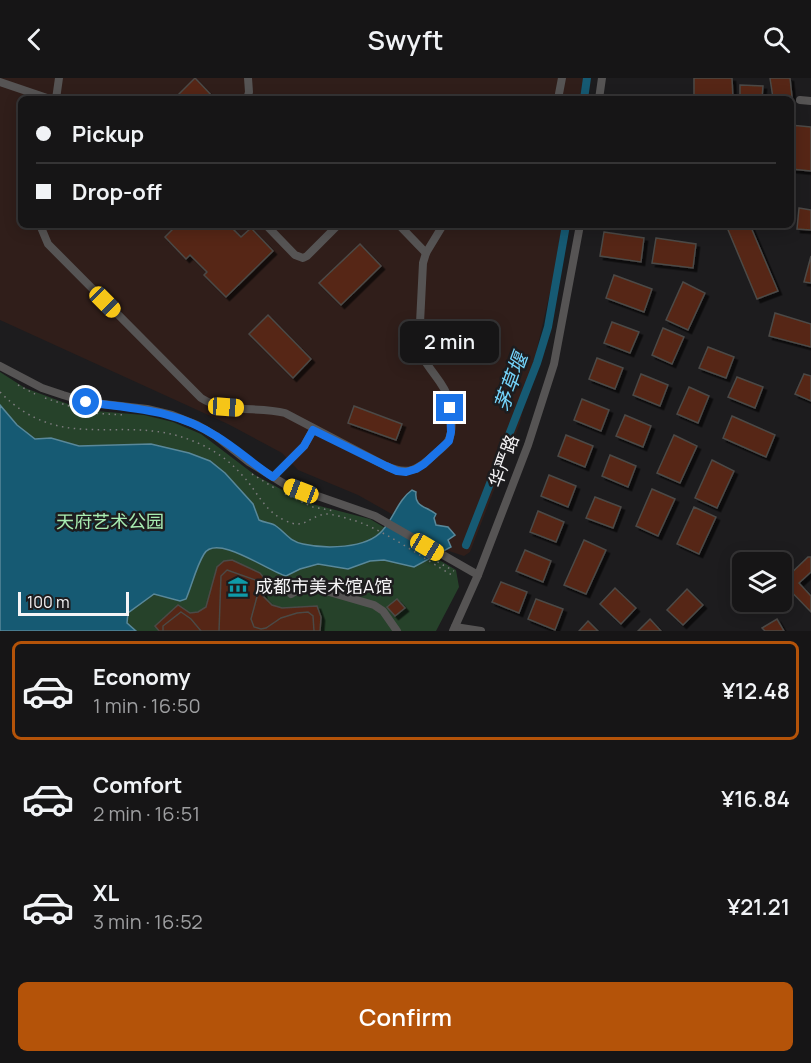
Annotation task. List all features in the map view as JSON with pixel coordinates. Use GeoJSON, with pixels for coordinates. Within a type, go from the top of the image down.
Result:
{"type":"FeatureCollection","features":[{"type":"Feature","properties":{"kind":"street"},"geometry":{"type":"LineString","coordinates":[[56,96],[59,78]]}},
{"type":"Feature","properties":{"kind":"street"},"geometry":{"type":"LineString","coordinates":[[248,78],[248,96]]}},
{"type":"Feature","properties":{"kind":"street"},"geometry":{"type":"LineString","coordinates":[[559,96],[562,78]]}},
{"type":"Feature","properties":{"kind":"street"},"geometry":{"type":"LineString","coordinates":[[599,96],[602,78]]}},
{"type":"Feature","properties":{"kind":"street"},"geometry":{"type":"LineString","coordinates":[[0,82],[42,96]]}},
{"type":"Feature","properties":{"kind":"street"},"geometry":{"type":"LineString","coordinates":[[800,100],[811,101]]}},
{"type":"Feature","properties":{"kind":"street"},"geometry":{"type":"LineString","coordinates":[[41,228],[48,244],[201,398],[218,406],[285,413],[313,430],[397,471],[416,469],[449,441],[451,432],[448,398],[420,353],[423,263],[426,253],[441,228]]}},
{"type":"Feature","properties":{"kind":"street"},"geometry":{"type":"LineString","coordinates":[[269,228],[295,255],[303,258],[335,228]]}},
{"type":"Feature","properties":{"kind":"street"},"geometry":{"type":"LineString","coordinates":[[402,228],[426,253]]}},
{"type":"Feature","properties":{"kind":"street","name":"华严路"},"geometry":{"type":"LineString","coordinates":[[454,629],[478,575],[528,445],[554,364],[579,228]]}},
{"type":"Feature","properties":{"kind":"street"},"geometry":{"type":"LineString","coordinates":[[0,366],[42,388],[86,402],[147,409],[189,422],[216,436],[249,462],[286,484],[317,497],[354,508],[397,528],[446,562],[478,575]]}},
{"type":"Feature","properties":{"kind":"street"},"geometry":{"type":"LineString","coordinates":[[273,477],[304,446],[313,430]]}},
{"type":"Feature","properties":{"kind":"street"},"geometry":{"type":"LineString","coordinates":[[291,594],[302,588],[312,587],[374,605],[383,611],[397,631]]}},
{"type":"Feature","properties":{"kind":"street"},"geometry":{"type":"LineString","coordinates":[[454,629],[481,631]]}},
{"type":"Feature","properties":{"kind":"path"},"geometry":{"type":"LineString","coordinates":[[13,382],[29,392],[62,405],[90,413],[126,415]]}},
{"type":"Feature","properties":{"kind":"path"},"geometry":{"type":"LineString","coordinates":[[0,392],[35,419],[55,426],[73,430],[151,430],[199,444],[229,462],[242,474],[266,507],[285,521],[296,525],[304,524],[326,514],[350,519],[368,526],[452,575]]}},
{"type":"Feature","properties":{"kind":"path"},"geometry":{"type":"LineString","coordinates":[[251,473],[289,496],[314,507],[360,518]]}},
{"type":"Feature","properties":{"kind":"path"},"geometry":{"type":"LineString","coordinates":[[446,562],[455,572]]}},
{"type":"Feature","properties":{"kind":"shaded area"},"geometry":{"type":"Polygon","coordinates":[[[0,78],[584,78],[581,96],[18,96],[18,228],[562,228],[554,275],[520,423],[470,552],[464,556],[449,551],[428,539],[397,517],[358,495],[298,470],[282,453],[228,424],[0,320],[0,78]]]}},
{"type":"Feature","properties":{"kind":"green space","name":"天府艺术公园"},"geometry":{"type":"Polygon","coordinates":[[[0,372],[25,388],[84,410],[144,415],[173,422],[201,434],[255,475],[286,492],[312,504],[370,519],[456,570],[459,587],[436,631],[0,631],[0,372]]]}},
{"type":"Feature","properties":{"kind":"water"},"geometry":{"type":"Polygon","coordinates":[[[0,405],[17,425],[35,439],[51,438],[79,446],[151,444],[189,453],[210,461],[225,473],[253,504],[259,520],[274,525],[299,543],[333,547],[356,544],[375,537],[390,521],[403,499],[412,490],[416,492],[417,501],[422,506],[436,514],[434,518],[436,525],[448,527],[455,535],[448,540],[451,547],[414,567],[384,560],[370,561],[348,569],[318,564],[286,576],[231,551],[220,548],[211,549],[201,559],[186,599],[180,601],[154,594],[128,613],[127,623],[136,631],[0,631],[0,405]]]}},
{"type":"Feature","properties":{"kind":"building"},"geometry":{"type":"Polygon","coordinates":[[[195,78],[212,96],[177,96],[195,78]]]}},
{"type":"Feature","properties":{"kind":"building"},"geometry":{"type":"Polygon","coordinates":[[[694,78],[732,78],[733,96],[694,96],[694,78]]]}},
{"type":"Feature","properties":{"kind":"building"},"geometry":{"type":"Polygon","coordinates":[[[770,78],[790,78],[792,96],[773,96],[770,78]]]}},
{"type":"Feature","properties":{"kind":"building"},"geometry":{"type":"Polygon","coordinates":[[[740,85],[763,86],[762,96],[740,96],[740,85]]]}},
{"type":"Feature","properties":{"kind":"building"},"geometry":{"type":"Polygon","coordinates":[[[794,125],[811,127],[811,171],[794,169],[794,125]]]}},
{"type":"Feature","properties":{"kind":"building"},"geometry":{"type":"Polygon","coordinates":[[[799,208],[811,210],[811,230],[797,229],[799,208]]]}},
{"type":"Feature","properties":{"kind":"building"},"geometry":{"type":"Polygon","coordinates":[[[174,228],[232,228],[241,237],[251,228],[273,251],[226,297],[204,275],[207,272],[190,255],[186,259],[165,237],[174,228]]]}},
{"type":"Feature","properties":{"kind":"building"},"geometry":{"type":"Polygon","coordinates":[[[727,228],[751,228],[778,291],[757,299],[727,228]]]}},
{"type":"Feature","properties":{"kind":"building"},"geometry":{"type":"Polygon","coordinates":[[[604,232],[644,238],[641,262],[600,256],[604,232]]]}},
{"type":"Feature","properties":{"kind":"building"},"geometry":{"type":"Polygon","coordinates":[[[656,238],[696,244],[693,268],[652,263],[656,238]]]}},
{"type":"Feature","properties":{"kind":"building"},"geometry":{"type":"Polygon","coordinates":[[[360,244],[381,266],[341,305],[319,283],[360,244]]]}},
{"type":"Feature","properties":{"kind":"building"},"geometry":{"type":"Polygon","coordinates":[[[811,256],[811,283],[804,282],[811,256]]]}},
{"type":"Feature","properties":{"kind":"building"},"geometry":{"type":"Polygon","coordinates":[[[614,275],[652,289],[644,312],[606,298],[614,275]]]}},
{"type":"Feature","properties":{"kind":"building"},"geometry":{"type":"Polygon","coordinates":[[[683,282],[705,293],[688,330],[666,320],[683,282]]]}},
{"type":"Feature","properties":{"kind":"building"},"geometry":{"type":"Polygon","coordinates":[[[775,313],[811,324],[811,347],[769,336],[775,313]]]}},
{"type":"Feature","properties":{"kind":"building"},"geometry":{"type":"Polygon","coordinates":[[[268,315],[311,359],[293,378],[249,334],[268,315]]]}},
{"type":"Feature","properties":{"kind":"building"},"geometry":{"type":"Polygon","coordinates":[[[612,322],[639,332],[630,353],[604,343],[612,322]]]}},
{"type":"Feature","properties":{"kind":"building"},"geometry":{"type":"Polygon","coordinates":[[[663,328],[684,337],[672,364],[652,355],[663,328]]]}},
{"type":"Feature","properties":{"kind":"building"},"geometry":{"type":"Polygon","coordinates":[[[708,347],[734,357],[726,378],[699,368],[708,347]]]}},
{"type":"Feature","properties":{"kind":"building"},"geometry":{"type":"Polygon","coordinates":[[[597,358],[623,368],[615,389],[589,379],[597,358]]]}},
{"type":"Feature","properties":{"kind":"building"},"geometry":{"type":"Polygon","coordinates":[[[641,374],[668,385],[660,406],[633,395],[641,374]]]}},
{"type":"Feature","properties":{"kind":"building"},"geometry":{"type":"Polygon","coordinates":[[[804,374],[811,376],[811,401],[795,394],[804,374]]]}},
{"type":"Feature","properties":{"kind":"building"},"geometry":{"type":"Polygon","coordinates":[[[737,377],[763,387],[755,408],[728,397],[737,377]]]}},
{"type":"Feature","properties":{"kind":"building"},"geometry":{"type":"Polygon","coordinates":[[[689,387],[709,396],[698,423],[677,414],[689,387]]]}},
{"type":"Feature","properties":{"kind":"building"},"geometry":{"type":"Polygon","coordinates":[[[582,399],[609,410],[601,431],[574,420],[582,399]]]}},
{"type":"Feature","properties":{"kind":"building"},"geometry":{"type":"Polygon","coordinates":[[[354,406],[402,424],[396,440],[348,423],[354,406]]]}},
{"type":"Feature","properties":{"kind":"building"},"geometry":{"type":"Polygon","coordinates":[[[625,415],[651,426],[643,447],[616,436],[625,415]]]}},
{"type":"Feature","properties":{"kind":"building"},"geometry":{"type":"Polygon","coordinates":[[[732,416],[775,435],[766,457],[723,438],[732,416]]]}},
{"type":"Feature","properties":{"kind":"building"},"geometry":{"type":"Polygon","coordinates":[[[566,435],[593,446],[585,467],[558,456],[566,435]]]}},
{"type":"Feature","properties":{"kind":"building"},"geometry":{"type":"Polygon","coordinates":[[[674,435],[697,446],[680,483],[657,473],[674,435]]]}},
{"type":"Feature","properties":{"kind":"building"},"geometry":{"type":"Polygon","coordinates":[[[610,455],[636,466],[628,487],[602,476],[610,455]]]}},
{"type":"Feature","properties":{"kind":"building"},"geometry":{"type":"Polygon","coordinates":[[[712,460],[734,471],[717,508],[695,498],[712,460]]]}},
{"type":"Feature","properties":{"kind":"building"},"geometry":{"type":"Polygon","coordinates":[[[549,475],[576,486],[568,507],[541,496],[549,475]]]}},
{"type":"Feature","properties":{"kind":"building"},"geometry":{"type":"Polygon","coordinates":[[[652,489],[675,499],[658,536],[636,526],[652,489]]]}},
{"type":"Feature","properties":{"kind":"building"},"geometry":{"type":"Polygon","coordinates":[[[595,497],[621,507],[613,528],[586,518],[595,497]]]}},
{"type":"Feature","properties":{"kind":"building"},"geometry":{"type":"Polygon","coordinates":[[[694,507],[716,517],[699,554],[677,544],[694,507]]]}},
{"type":"Feature","properties":{"kind":"building"},"geometry":{"type":"Polygon","coordinates":[[[538,511],[564,522],[556,542],[530,532],[538,511]]]}},
{"type":"Feature","properties":{"kind":"building"},"geometry":{"type":"Polygon","coordinates":[[[584,540],[606,550],[586,594],[564,585],[584,540]]]}},
{"type":"Feature","properties":{"kind":"building"},"geometry":{"type":"Polygon","coordinates":[[[525,550],[551,561],[543,582],[516,571],[525,550]]]}},
{"type":"Feature","properties":{"kind":"building"},"geometry":{"type":"Polygon","coordinates":[[[808,557],[811,557],[811,572],[799,583],[811,596],[811,612],[792,592],[792,572],[808,557]]]}},
{"type":"Feature","properties":{"kind":"building","name":"成都市美术馆A馆"},"geometry":{"type":"Polygon","coordinates":[[[232,560],[260,573],[264,578],[263,596],[272,605],[282,608],[317,606],[321,617],[320,631],[159,631],[155,626],[178,605],[190,613],[198,612],[206,607],[217,567],[224,561],[232,560]]]}},
{"type":"Feature","properties":{"kind":"building"},"geometry":{"type":"Polygon","coordinates":[[[227,570],[258,581],[258,593],[251,619],[254,627],[266,628],[281,618],[308,612],[313,616],[314,631],[219,631],[221,576],[227,570]]]}},
{"type":"Feature","properties":{"kind":"building"},"geometry":{"type":"Polygon","coordinates":[[[501,582],[527,592],[519,613],[492,602],[501,582]]]}},
{"type":"Feature","properties":{"kind":"building"},"geometry":{"type":"Polygon","coordinates":[[[615,588],[636,608],[621,624],[600,604],[615,588]]]}},
{"type":"Feature","properties":{"kind":"building"},"geometry":{"type":"Polygon","coordinates":[[[687,589],[703,605],[683,625],[667,610],[687,589]]]}},
{"type":"Feature","properties":{"kind":"building"},"geometry":{"type":"Polygon","coordinates":[[[397,599],[405,608],[395,616],[387,607],[397,599]]]}},
{"type":"Feature","properties":{"kind":"building"},"geometry":{"type":"Polygon","coordinates":[[[536,599],[563,609],[555,630],[528,619],[536,599]]]}},
{"type":"Feature","properties":{"kind":"building"},"geometry":{"type":"Polygon","coordinates":[[[181,612],[191,619],[201,631],[163,631],[163,626],[181,612]]]}},
{"type":"Feature","properties":{"kind":"building"},"geometry":{"type":"Polygon","coordinates":[[[650,619],[661,631],[638,631],[650,619]]]}},
{"type":"Feature","properties":{"kind":"building"},"geometry":{"type":"Polygon","coordinates":[[[777,619],[784,631],[765,631],[762,628],[777,619]]]}},
{"type":"Feature","properties":{"kind":"building"},"geometry":{"type":"Polygon","coordinates":[[[588,621],[598,631],[579,631],[588,621]]]}},
{"type":"Feature","properties":{"kind":"waterway","name":"茅草堰"},"geometry":{"type":"LineString","coordinates":[[584,96],[587,78]]}},
{"type":"Feature","properties":{"kind":"waterway","name":"茅草堰"},"geometry":{"type":"LineString","coordinates":[[466,545],[537,363],[548,327],[565,228]]}},
{"type":"Feature","properties":{"kind":"place","name":"成都市美术馆A馆"},"geometry":{"type":"Point","coordinates":[238,587]}},
{"type":"Feature","properties":{"kind":"route"},"geometry":{"type":"LineString","coordinates":[[86,402],[147,409],[172,415],[197,425],[273,477],[304,446],[313,430],[397,471],[406,472],[416,469],[449,441],[450,408]]}}]}
